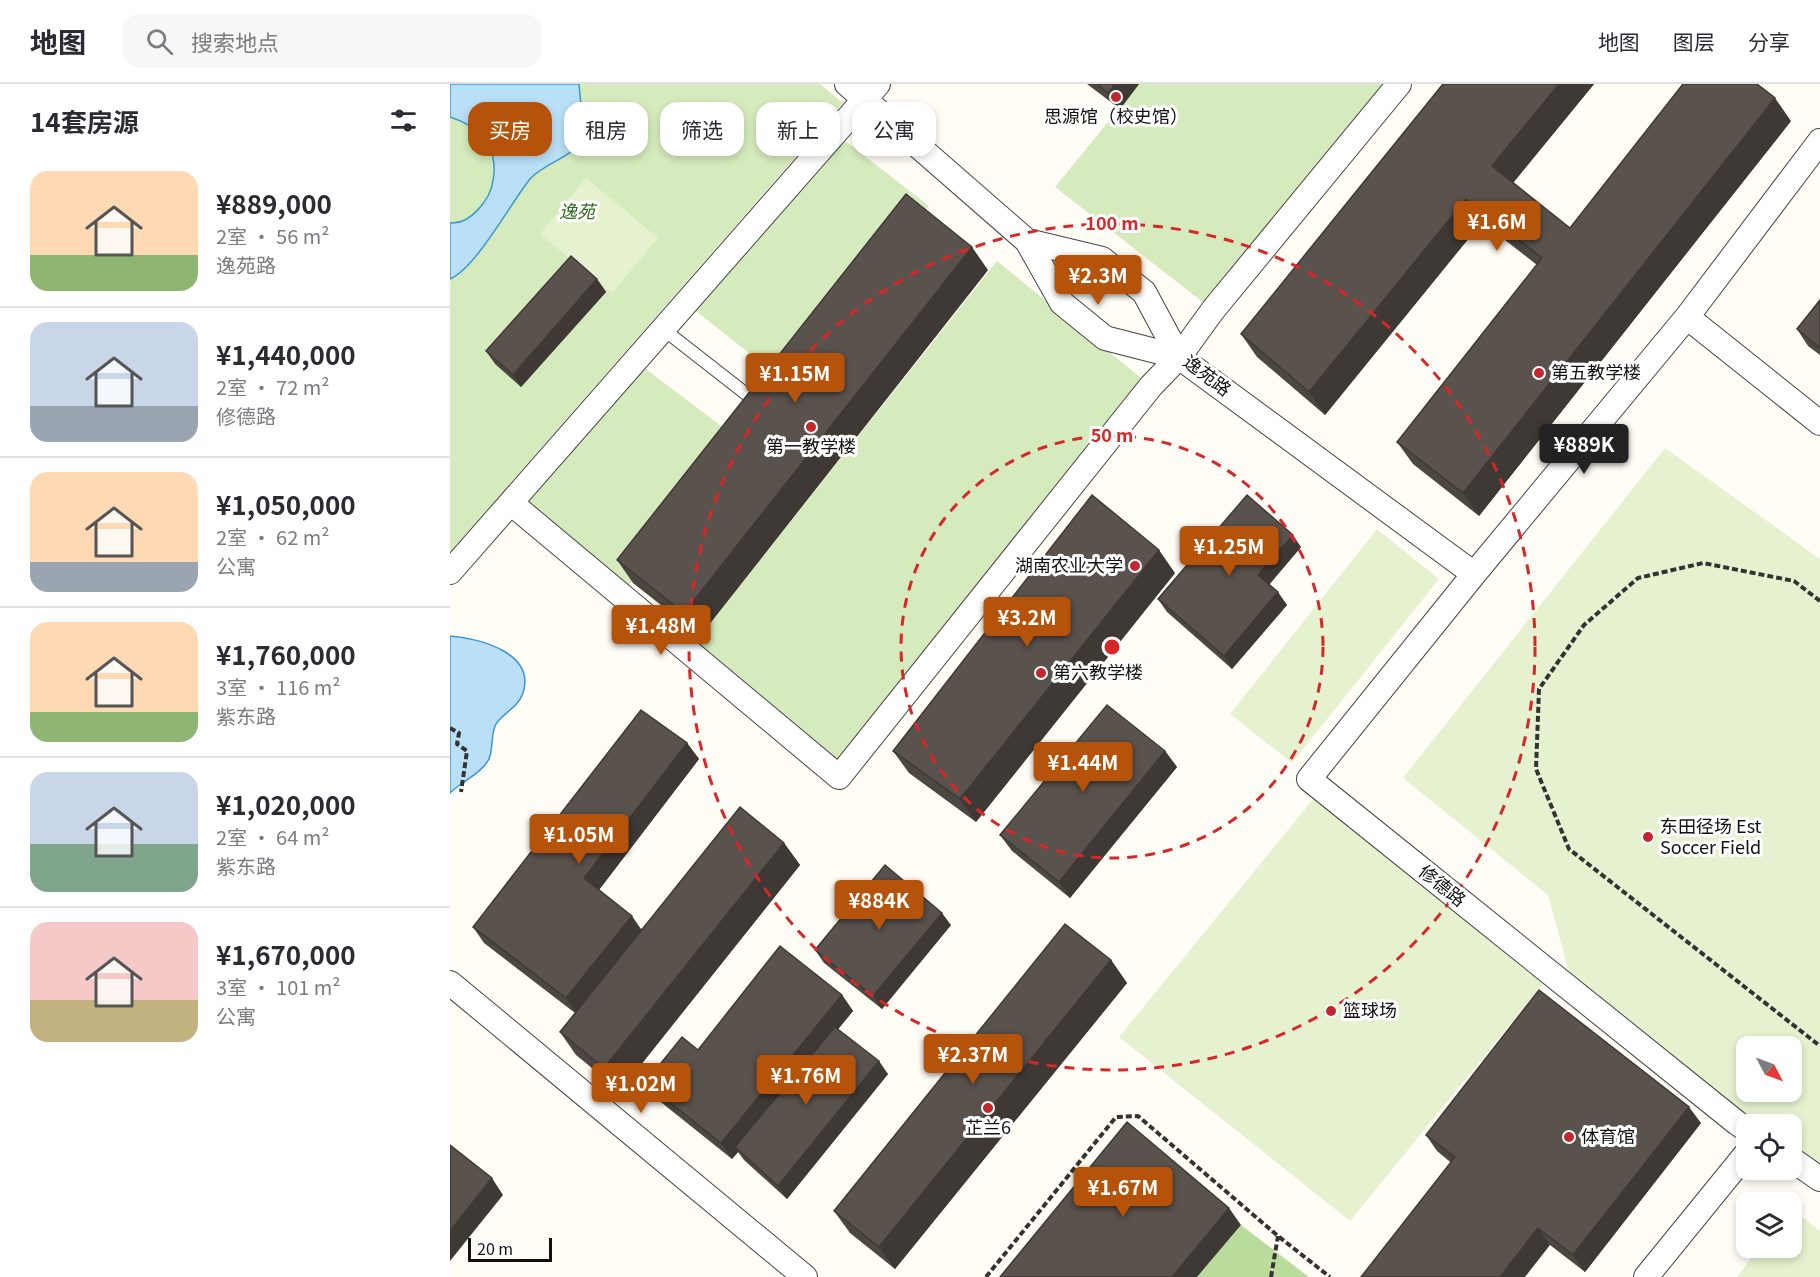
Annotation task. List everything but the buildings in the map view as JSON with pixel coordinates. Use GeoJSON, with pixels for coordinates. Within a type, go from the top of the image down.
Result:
{"type":"FeatureCollection","features":[{"type":"Feature","properties":{"kind":"street"},"geometry":{"type":"LineString","coordinates":[[511,503],[839,777],[1151,386],[1179,357],[1212,310],[1399,84]]}},
{"type":"Feature","properties":{"kind":"street"},"geometry":{"type":"LineString","coordinates":[[450,572],[663,329],[864,89]]}},
{"type":"Feature","properties":{"kind":"street","name":"逸苑路"},"geometry":{"type":"LineString","coordinates":[[864,89],[1027,241],[1102,259],[1144,292],[1179,357],[1474,574]]}},
{"type":"Feature","properties":{"kind":"street"},"geometry":{"type":"LineString","coordinates":[[1474,574],[1686,317],[1820,141]]}},
{"type":"Feature","properties":{"kind":"street"},"geometry":{"type":"LineString","coordinates":[[1027,241],[1062,303],[1105,338],[1179,357]]}},
{"type":"Feature","properties":{"kind":"street"},"geometry":{"type":"LineString","coordinates":[[1686,317],[1820,423]]}},
{"type":"Feature","properties":{"kind":"street","name":"修德路"},"geometry":{"type":"LineString","coordinates":[[1474,574],[1309,779],[1736,1121]]}},
{"type":"Feature","properties":{"kind":"street"},"geometry":{"type":"LineString","coordinates":[[450,983],[796,1274]]}},
{"type":"Feature","properties":{"kind":"street"},"geometry":{"type":"LineString","coordinates":[[1646,1277],[1736,1166]]}},
{"type":"Feature","properties":{"kind":"street"},"geometry":{"type":"LineString","coordinates":[[1802,1166],[1820,1179]]}},
{"type":"Feature","properties":{"kind":"lane"},"geometry":{"type":"LineString","coordinates":[[663,329],[769,411]]}},
{"type":"Feature","properties":{"kind":"path"},"geometry":{"type":"LineString","coordinates":[[1820,601],[1794,581],[1703,563],[1638,578],[1584,625],[1539,689],[1536,769],[1569,849],[1820,1046]]}},
{"type":"Feature","properties":{"kind":"path"},"geometry":{"type":"LineString","coordinates":[[450,728],[459,733],[457,744],[466,751],[461,792]]}},
{"type":"Feature","properties":{"kind":"path"},"geometry":{"type":"LineString","coordinates":[[986,1277],[1116,1117],[1138,1116],[1278,1236],[1330,1277]]}},
{"type":"Feature","properties":{"kind":"path"},"geometry":{"type":"LineString","coordinates":[[1271,1277],[1278,1236]]}},
{"type":"Feature","properties":{"kind":"green space","name":"逸苑"},"geometry":{"type":"Polygon","coordinates":[[[450,84],[820,84],[843,103],[840,106],[840,102],[756,102],[756,156],[797,156],[450,552],[450,84]]]}},
{"type":"Feature","properties":{"kind":"green space"},"geometry":{"type":"Polygon","coordinates":[[[1139,84],[1399,84],[1213,310],[1055,187],[1139,84]]]}},
{"type":"Feature","properties":{"kind":"green space"},"geometry":{"type":"Polygon","coordinates":[[[840,137],[852,146],[852,156],[865,156],[929,206],[789,385],[686,303],[815,156],[840,156],[840,137]]]}},
{"type":"Feature","properties":{"kind":"green space"},"geometry":{"type":"Polygon","coordinates":[[[586,178],[658,238],[612,293],[540,234],[586,178]]]}},
{"type":"Feature","properties":{"kind":"green space"},"geometry":{"type":"Polygon","coordinates":[[[997,261],[1151,386],[839,777],[688,651],[997,261]]]}},
{"type":"Feature","properties":{"kind":"green space"},"geometry":{"type":"Polygon","coordinates":[[[635,361],[744,443],[621,595],[511,503],[635,361]]]}},
{"type":"Feature","properties":{"kind":"green space","name":"东田径场 Est Soccer Field"},"geometry":{"type":"Polygon","coordinates":[[[1665,448],[1820,559],[1820,1166],[1802,1157],[1802,1114],[1736,1114],[1736,1117],[1575,994],[1548,895],[1403,778],[1665,448]]]}},
{"type":"Feature","properties":{"kind":"green space"},"geometry":{"type":"Polygon","coordinates":[[[1377,529],[1439,579],[1292,763],[1230,714],[1377,529]]]}},
{"type":"Feature","properties":{"kind":"green space","name":"篮球场"},"geometry":{"type":"Polygon","coordinates":[[[1314,798],[1543,984],[1350,1221],[1119,1037],[1314,798]]]}},
{"type":"Feature","properties":{"kind":"green space"},"geometry":{"type":"Polygon","coordinates":[[[1802,1217],[1820,1231],[1820,1277],[1737,1277],[1751,1258],[1802,1258],[1802,1217]]]}},
{"type":"Feature","properties":{"kind":"green space"},"geometry":{"type":"Polygon","coordinates":[[[1241,1225],[1309,1277],[1197,1277],[1241,1225]]]}},
{"type":"Feature","properties":{"kind":"water"},"geometry":{"type":"Polygon","coordinates":[[[450,84],[579,84],[581,102],[564,102],[564,156],[530,179],[471,262],[450,279],[450,223],[465,220],[484,202],[494,175],[493,156],[552,156],[552,102],[468,102],[468,125],[450,117],[450,84]]]}},
{"type":"Feature","properties":{"kind":"water"},"geometry":{"type":"Polygon","coordinates":[[[450,636],[475,640],[502,650],[521,668],[525,679],[521,698],[496,724],[488,761],[484,767],[450,793],[450,636]]]}},
{"type":"Feature","properties":{"kind":"place","name":"思源馆（校史馆）"},"geometry":{"type":"Point","coordinates":[1116,97]}},
{"type":"Feature","properties":{"kind":"place","name":"第五教学楼"},"geometry":{"type":"Point","coordinates":[1539,373]}},
{"type":"Feature","properties":{"kind":"place","name":"第一教学楼"},"geometry":{"type":"Point","coordinates":[811,427]}},
{"type":"Feature","properties":{"kind":"place","name":"湖南农业大学"},"geometry":{"type":"Point","coordinates":[1135,566]}},
{"type":"Feature","properties":{"kind":"place","name":"第六教学楼"},"geometry":{"type":"Point","coordinates":[1041,673]}},
{"type":"Feature","properties":{"kind":"place","name":"东田径场 Est Soccer Field"},"geometry":{"type":"Point","coordinates":[1648,837]}},
{"type":"Feature","properties":{"kind":"place","name":"篮球场"},"geometry":{"type":"Point","coordinates":[1331,1011]}},
{"type":"Feature","properties":{"kind":"place","name":"芷兰6"},"geometry":{"type":"Point","coordinates":[988,1108]}},
{"type":"Feature","properties":{"kind":"place","name":"体育馆"},"geometry":{"type":"Point","coordinates":[1569,1137]}}]}
